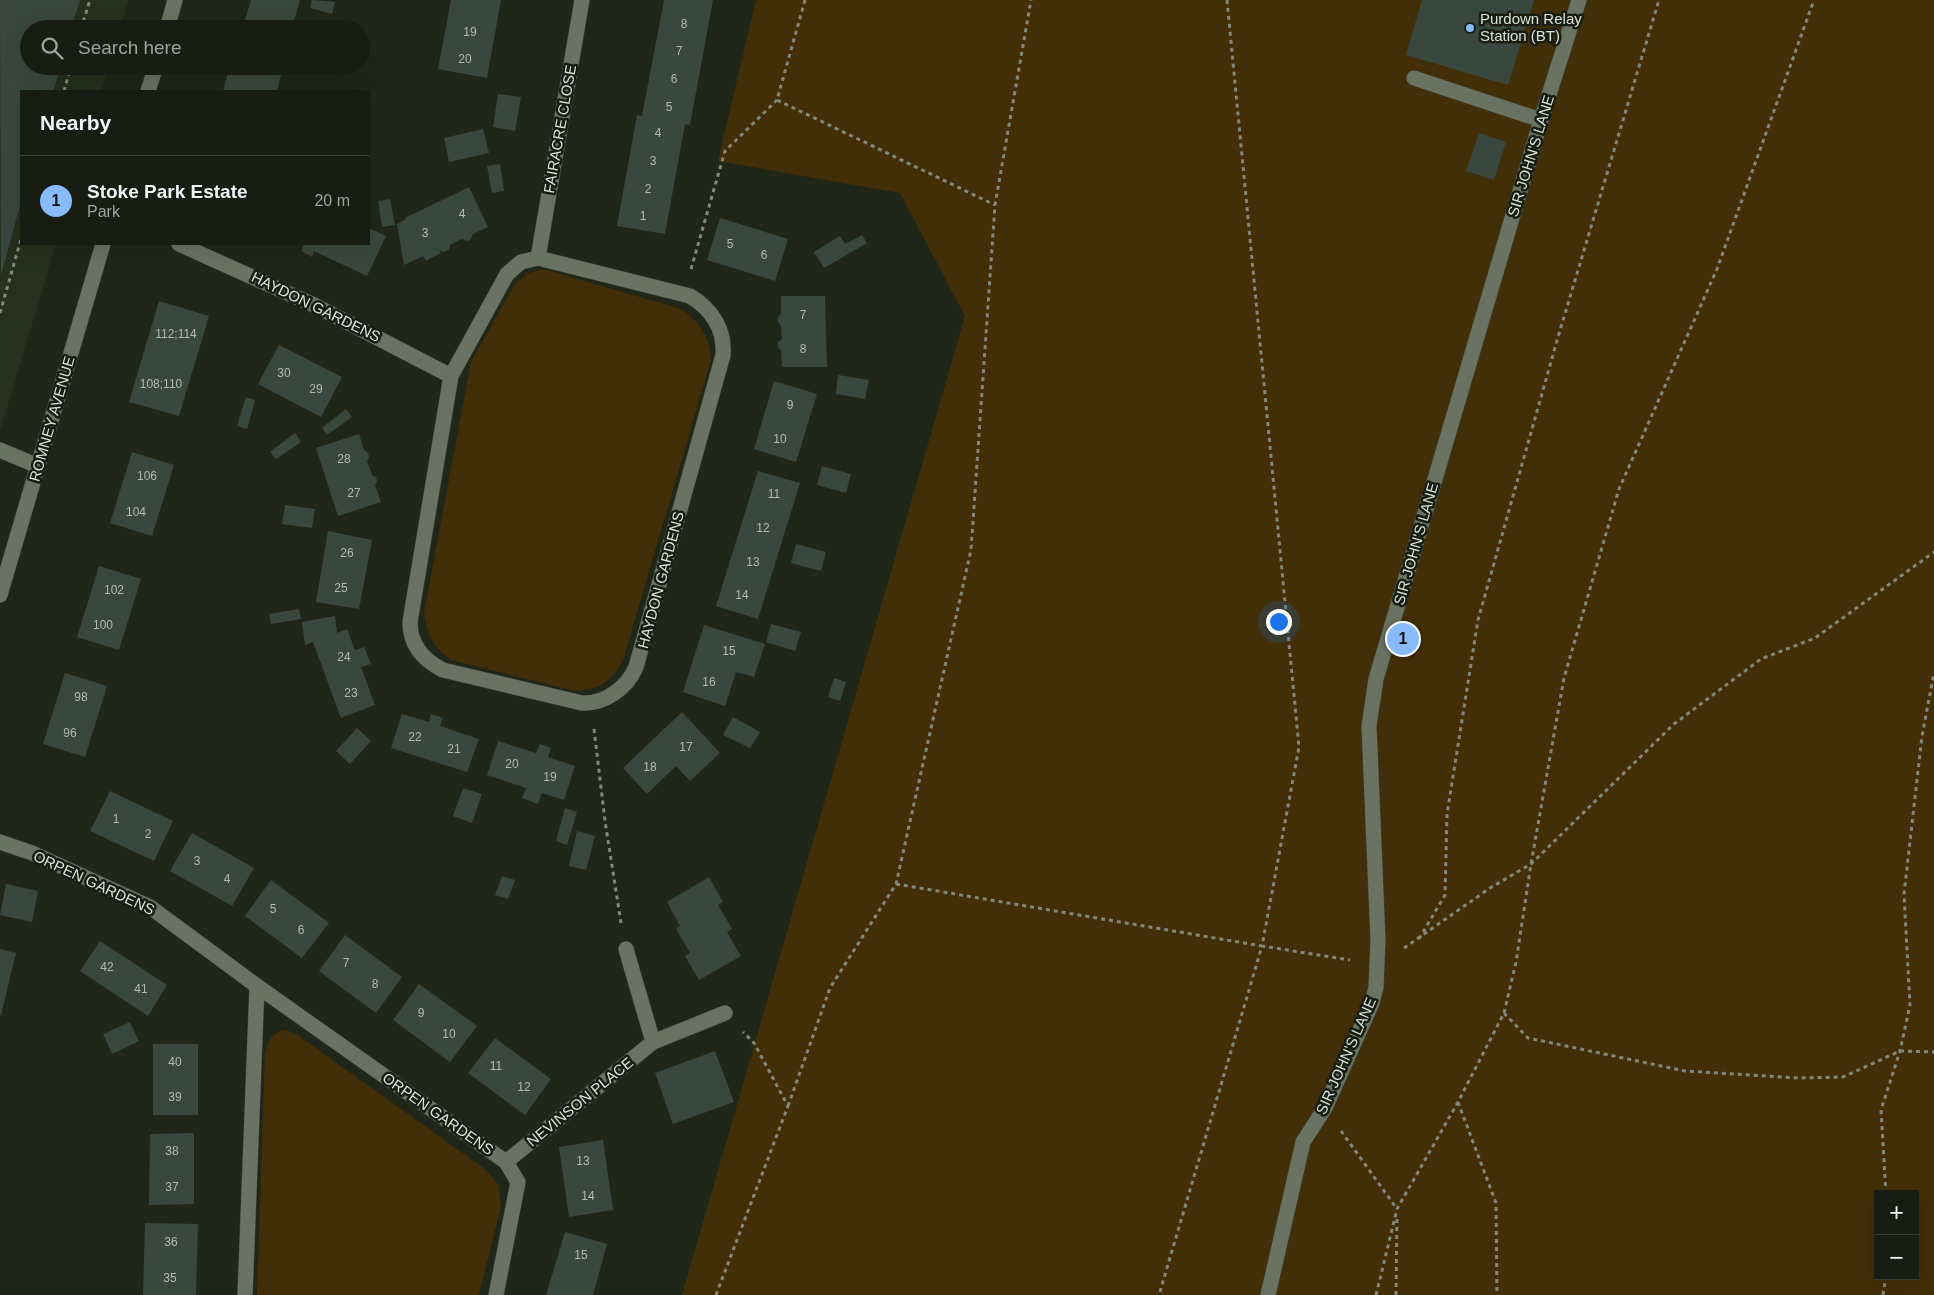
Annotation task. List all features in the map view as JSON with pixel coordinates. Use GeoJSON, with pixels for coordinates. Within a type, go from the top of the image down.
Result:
{"type":"FeatureCollection","features":[{"type":"Feature","properties":{"kind":"street"},"geometry":{"type":"LineString","coordinates":[[169,20],[175,0]]}},
{"type":"Feature","properties":{"kind":"street","name":"FAIRACRE CLOSE"},"geometry":{"type":"LineString","coordinates":[[538,258],[582,0]]}},
{"type":"Feature","properties":{"kind":"street","name":"SIR JOHN'S LANE"},"geometry":{"type":"LineString","coordinates":[[1268,1295],[1304,1142],[1324,1108],[1372,1003],[1376,987],[1378,964],[1369,726],[1376,680],[1541,120],[1579,0]]}},
{"type":"Feature","properties":{"kind":"street"},"geometry":{"type":"LineString","coordinates":[[148,90],[153,75]]}},
{"type":"Feature","properties":{"kind":"street"},"geometry":{"type":"LineString","coordinates":[[1414,78],[1541,120]]}},
{"type":"Feature","properties":{"kind":"street","name":"ROMNEY AVENUE"},"geometry":{"type":"LineString","coordinates":[[0,595],[103,245]]}},
{"type":"Feature","properties":{"kind":"street","name":"HAYDON GARDENS"},"geometry":{"type":"LineString","coordinates":[[181,245],[314,305],[451,376]]}},
{"type":"Feature","properties":{"kind":"street"},"geometry":{"type":"LineString","coordinates":[[538,258],[521,262],[508,274],[451,376],[410,622],[410,632],[417,650],[426,659],[443,670],[582,704],[591,704]]}},
{"type":"Feature","properties":{"kind":"street","name":"HAYDON GARDENS"},"geometry":{"type":"LineString","coordinates":[[538,258],[684,294],[705,306],[715,319],[722,334],[723,355],[636,667],[627,684],[609,696],[591,704]]}},
{"type":"Feature","properties":{"kind":"street"},"geometry":{"type":"LineString","coordinates":[[0,450],[38,466]]}},
{"type":"Feature","properties":{"kind":"street","name":"ORPEN GARDENS"},"geometry":{"type":"LineString","coordinates":[[0,842],[32,854],[150,907],[257,986],[506,1162],[518,1182],[496,1295]]}},
{"type":"Feature","properties":{"kind":"street"},"geometry":{"type":"LineString","coordinates":[[626,949],[654,1042]]}},
{"type":"Feature","properties":{"kind":"street"},"geometry":{"type":"LineString","coordinates":[[245,1295],[257,986]]}},
{"type":"Feature","properties":{"kind":"street","name":"NEVINSON PLACE"},"geometry":{"type":"LineString","coordinates":[[506,1162],[654,1042],[725,1013]]}},
{"type":"Feature","properties":{"kind":"path"},"geometry":{"type":"LineString","coordinates":[[84,20],[90,0]]}},
{"type":"Feature","properties":{"kind":"path"},"geometry":{"type":"LineString","coordinates":[[684,294],[726,151],[778,100],[805,0]]}},
{"type":"Feature","properties":{"kind":"path"},"geometry":{"type":"LineString","coordinates":[[716,1295],[788,1106],[830,988],[896,884],[972,550],[995,205],[1030,0]]}},
{"type":"Feature","properties":{"kind":"path"},"geometry":{"type":"LineString","coordinates":[[1159,1295],[1262,946],[1298,747],[1227,0]]}},
{"type":"Feature","properties":{"kind":"path"},"geometry":{"type":"LineString","coordinates":[[1418,940],[1445,896],[1447,814],[1478,620],[1558,337],[1659,0]]}},
{"type":"Feature","properties":{"kind":"path"},"geometry":{"type":"LineString","coordinates":[[1376,1295],[1397,1210],[1458,1102],[1504,1013],[1516,962],[1531,864],[1564,678],[1620,489],[1717,269],[1814,0]]}},
{"type":"Feature","properties":{"kind":"path"},"geometry":{"type":"LineString","coordinates":[[64,90],[68,75]]}},
{"type":"Feature","properties":{"kind":"path"},"geometry":{"type":"LineString","coordinates":[[778,100],[995,205]]}},
{"type":"Feature","properties":{"kind":"path"},"geometry":{"type":"LineString","coordinates":[[0,313],[20,243]]}},
{"type":"Feature","properties":{"kind":"path"},"geometry":{"type":"LineString","coordinates":[[896,884],[1378,964],[1418,940],[1490,888],[1531,864],[1674,724],[1761,659],[1816,638],[1934,552]]}},
{"type":"Feature","properties":{"kind":"path"},"geometry":{"type":"LineString","coordinates":[[1886,1190],[1881,1110],[1900,1051],[1910,1005],[1904,894],[1922,736],[1934,673]]}},
{"type":"Feature","properties":{"kind":"path"},"geometry":{"type":"LineString","coordinates":[[591,704],[605,820],[626,949]]}},
{"type":"Feature","properties":{"kind":"path"},"geometry":{"type":"LineString","coordinates":[[1504,1013],[1528,1038],[1685,1070],[1798,1078],[1843,1077],[1900,1051],[1934,1052]]}},
{"type":"Feature","properties":{"kind":"path"},"geometry":{"type":"LineString","coordinates":[[754,1044],[788,1106]]}},
{"type":"Feature","properties":{"kind":"path"},"geometry":{"type":"LineString","coordinates":[[1458,1102],[1496,1203],[1497,1295]]}},
{"type":"Feature","properties":{"kind":"path"},"geometry":{"type":"LineString","coordinates":[[1324,1108],[1397,1210],[1396,1295]]}},
{"type":"Feature","properties":{"kind":"path"},"geometry":{"type":"LineString","coordinates":[[1883,1295],[1885,1280]]}},
{"type":"Feature","properties":{"kind":"shaded area"},"geometry":{"type":"Polygon","coordinates":[[[0,0],[128,0],[122,20],[20,20],[20,75],[106,75],[101,90],[20,90],[20,245],[56,245],[0,432],[0,0]]]}},
{"type":"Feature","properties":{"kind":"shaded area"},"geometry":{"type":"Polygon","coordinates":[[[756,0],[1934,0],[1934,1295],[682,1295],[965,316],[900,193],[718,161],[756,0]]]}},
{"type":"Feature","properties":{"kind":"shaded area"},"geometry":{"type":"Polygon","coordinates":[[[541,270],[681,309],[694,319],[703,331],[709,344],[711,360],[623,660],[615,673],[604,683],[592,689],[576,691],[452,660],[435,645],[429,635],[424,613],[471,362],[515,284],[529,273],[541,270]]]}},
{"type":"Feature","properties":{"kind":"shaded area"},"geometry":{"type":"Polygon","coordinates":[[[282,1030],[296,1034],[485,1169],[498,1184],[501,1206],[479,1295],[257,1295],[265,1053],[270,1039],[282,1030]]]}},
{"type":"Feature","properties":{"kind":"building"},"geometry":{"type":"Polygon","coordinates":[[[0,0],[80,0],[74,20],[20,20],[20,75],[58,75],[53,90],[20,90],[20,206],[1,275],[0,0]]]}},
{"type":"Feature","properties":{"kind":"building"},"geometry":{"type":"Polygon","coordinates":[[[251,0],[300,0],[294,20],[245,20],[251,0]]]}},
{"type":"Feature","properties":{"kind":"building"},"geometry":{"type":"Polygon","coordinates":[[[312,0],[335,2],[332,14],[310,8],[312,0]]]}},
{"type":"Feature","properties":{"kind":"building"},"geometry":{"type":"Polygon","coordinates":[[[451,0],[501,0],[487,78],[438,69],[451,0]]]}},
{"type":"Feature","properties":{"kind":"building"},"geometry":{"type":"Polygon","coordinates":[[[664,0],[713,0],[690,125],[685,124],[665,234],[617,226],[637,115],[642,116],[664,0]]]}},
{"type":"Feature","properties":{"kind":"building","name":"Purdown Relay Station (BT)"},"geometry":{"type":"Polygon","coordinates":[[[1422,0],[1534,0],[1508,85],[1406,55],[1422,0]]]}},
{"type":"Feature","properties":{"kind":"building"},"geometry":{"type":"Polygon","coordinates":[[[227,75],[281,75],[277,90],[223,90],[227,75]]]}},
{"type":"Feature","properties":{"kind":"building"},"geometry":{"type":"Polygon","coordinates":[[[498,94],[521,97],[515,131],[493,127],[498,94]]]}},
{"type":"Feature","properties":{"kind":"building"},"geometry":{"type":"Polygon","coordinates":[[[483,129],[489,153],[449,162],[444,138],[483,129]]]}},
{"type":"Feature","properties":{"kind":"building"},"geometry":{"type":"Polygon","coordinates":[[[1479,133],[1506,142],[1494,180],[1466,171],[1479,133]]]}},
{"type":"Feature","properties":{"kind":"building"},"geometry":{"type":"Polygon","coordinates":[[[500,164],[504,191],[492,193],[487,166],[500,164]]]}},
{"type":"Feature","properties":{"kind":"building"},"geometry":{"type":"Polygon","coordinates":[[[469,187],[488,227],[473,234],[471,239],[467,241],[462,239],[450,245],[449,250],[444,252],[439,250],[441,253],[426,261],[423,256],[404,265],[397,224],[405,218],[469,187]]]}},
{"type":"Feature","properties":{"kind":"building"},"geometry":{"type":"Polygon","coordinates":[[[390,199],[395,225],[382,227],[378,201],[390,199]]]}},
{"type":"Feature","properties":{"kind":"building"},"geometry":{"type":"Polygon","coordinates":[[[720,218],[788,239],[775,281],[707,260],[720,218]]]}},
{"type":"Feature","properties":{"kind":"building"},"geometry":{"type":"Polygon","coordinates":[[[370,228],[386,236],[367,276],[314,251],[312,257],[301,251],[304,245],[370,245],[370,228]]]}},
{"type":"Feature","properties":{"kind":"building"},"geometry":{"type":"Polygon","coordinates":[[[862,235],[867,243],[824,268],[814,252],[840,236],[845,244],[862,235]]]}},
{"type":"Feature","properties":{"kind":"building"},"geometry":{"type":"Polygon","coordinates":[[[781,296],[825,296],[827,367],[782,367],[781,350],[778,347],[778,342],[782,339],[781,325],[778,322],[778,317],[781,314],[781,296]]]}},
{"type":"Feature","properties":{"kind":"building"},"geometry":{"type":"Polygon","coordinates":[[[159,301],[209,316],[179,416],[129,402],[159,301]]]}},
{"type":"Feature","properties":{"kind":"building"},"geometry":{"type":"Polygon","coordinates":[[[279,345],[342,377],[321,417],[258,384],[279,345]]]}},
{"type":"Feature","properties":{"kind":"building"},"geometry":{"type":"Polygon","coordinates":[[[838,375],[869,380],[865,399],[836,394],[838,375]]]}},
{"type":"Feature","properties":{"kind":"building"},"geometry":{"type":"Polygon","coordinates":[[[774,381],[817,394],[796,462],[754,449],[774,381]]]}},
{"type":"Feature","properties":{"kind":"building"},"geometry":{"type":"Polygon","coordinates":[[[246,397],[255,400],[247,429],[237,426],[246,397]]]}},
{"type":"Feature","properties":{"kind":"building"},"geometry":{"type":"Polygon","coordinates":[[[346,409],[352,417],[327,435],[322,428],[346,409]]]}},
{"type":"Feature","properties":{"kind":"building"},"geometry":{"type":"Polygon","coordinates":[[[295,433],[301,442],[276,459],[270,452],[295,433]]]}},
{"type":"Feature","properties":{"kind":"building"},"geometry":{"type":"Polygon","coordinates":[[[359,434],[364,450],[368,453],[367,461],[372,475],[376,477],[375,485],[381,502],[338,516],[316,448],[359,434]]]}},
{"type":"Feature","properties":{"kind":"building"},"geometry":{"type":"Polygon","coordinates":[[[132,452],[174,465],[152,536],[110,523],[132,452]]]}},
{"type":"Feature","properties":{"kind":"building"},"geometry":{"type":"Polygon","coordinates":[[[822,466],[851,474],[846,493],[817,485],[822,466]]]}},
{"type":"Feature","properties":{"kind":"building"},"geometry":{"type":"Polygon","coordinates":[[[758,471],[800,483],[758,619],[716,606],[758,471]]]}},
{"type":"Feature","properties":{"kind":"building"},"geometry":{"type":"Polygon","coordinates":[[[285,505],[315,509],[312,528],[282,524],[285,505]]]}},
{"type":"Feature","properties":{"kind":"building"},"geometry":{"type":"Polygon","coordinates":[[[328,531],[372,540],[359,609],[316,602],[328,531]]]}},
{"type":"Feature","properties":{"kind":"building"},"geometry":{"type":"Polygon","coordinates":[[[796,544],[826,552],[821,571],[791,563],[796,544]]]}},
{"type":"Feature","properties":{"kind":"building"},"geometry":{"type":"Polygon","coordinates":[[[99,566],[141,579],[119,650],[77,637],[99,566]]]}},
{"type":"Feature","properties":{"kind":"building"},"geometry":{"type":"Polygon","coordinates":[[[299,609],[301,619],[271,624],[269,614],[299,609]]]}},
{"type":"Feature","properties":{"kind":"building"},"geometry":{"type":"Polygon","coordinates":[[[335,616],[337,633],[347,629],[355,650],[364,647],[371,664],[361,667],[375,705],[341,718],[313,642],[305,645],[302,622],[335,616]]]}},
{"type":"Feature","properties":{"kind":"building"},"geometry":{"type":"Polygon","coordinates":[[[771,624],[801,632],[795,651],[766,642],[771,624]]]}},
{"type":"Feature","properties":{"kind":"building"},"geometry":{"type":"Polygon","coordinates":[[[704,625],[765,644],[754,677],[736,672],[725,706],[683,692],[704,625]]]}},
{"type":"Feature","properties":{"kind":"building"},"geometry":{"type":"Polygon","coordinates":[[[65,673],[107,686],[85,757],[43,744],[65,673]]]}},
{"type":"Feature","properties":{"kind":"building"},"geometry":{"type":"Polygon","coordinates":[[[834,678],[846,682],[840,701],[828,697],[834,678]]]}},
{"type":"Feature","properties":{"kind":"building"},"geometry":{"type":"Polygon","coordinates":[[[682,712],[720,753],[690,781],[676,766],[647,794],[623,768],[682,712]]]}},
{"type":"Feature","properties":{"kind":"building"},"geometry":{"type":"Polygon","coordinates":[[[402,714],[429,722],[431,714],[443,718],[440,726],[479,739],[467,772],[391,748],[402,714]]]}},
{"type":"Feature","properties":{"kind":"building"},"geometry":{"type":"Polygon","coordinates":[[[733,717],[760,732],[750,748],[723,735],[733,717]]]}},
{"type":"Feature","properties":{"kind":"building"},"geometry":{"type":"Polygon","coordinates":[[[357,728],[371,741],[350,764],[336,751],[357,728]]]}},
{"type":"Feature","properties":{"kind":"building"},"geometry":{"type":"Polygon","coordinates":[[[498,741],[536,753],[540,744],[551,748],[548,757],[575,766],[564,800],[542,793],[538,804],[522,798],[526,788],[487,775],[498,741]]]}},
{"type":"Feature","properties":{"kind":"building"},"geometry":{"type":"Polygon","coordinates":[[[463,788],[482,794],[472,823],[453,816],[463,788]]]}},
{"type":"Feature","properties":{"kind":"building"},"geometry":{"type":"Polygon","coordinates":[[[110,791],[173,821],[154,861],[90,831],[110,791]]]}},
{"type":"Feature","properties":{"kind":"building"},"geometry":{"type":"Polygon","coordinates":[[[565,808],[577,812],[567,845],[556,841],[565,808]]]}},
{"type":"Feature","properties":{"kind":"building"},"geometry":{"type":"Polygon","coordinates":[[[577,831],[595,836],[586,870],[569,866],[577,831]]]}},
{"type":"Feature","properties":{"kind":"building"},"geometry":{"type":"Polygon","coordinates":[[[192,833],[254,868],[232,906],[170,871],[192,833]]]}},
{"type":"Feature","properties":{"kind":"building"},"geometry":{"type":"Polygon","coordinates":[[[502,876],[515,880],[508,899],[495,895],[502,876]]]}},
{"type":"Feature","properties":{"kind":"building"},"geometry":{"type":"Polygon","coordinates":[[[709,877],[723,902],[718,905],[732,929],[727,932],[741,956],[699,980],[685,956],[690,953],[676,929],[680,926],[667,902],[709,877]]]}},
{"type":"Feature","properties":{"kind":"building"},"geometry":{"type":"Polygon","coordinates":[[[271,880],[329,923],[302,958],[245,916],[271,880]]]}},
{"type":"Feature","properties":{"kind":"building"},"geometry":{"type":"Polygon","coordinates":[[[6,884],[38,891],[32,922],[0,915],[6,884]]]}},
{"type":"Feature","properties":{"kind":"building"},"geometry":{"type":"Polygon","coordinates":[[[345,935],[402,977],[376,1013],[319,971],[345,935]]]}},
{"type":"Feature","properties":{"kind":"building"},"geometry":{"type":"Polygon","coordinates":[[[100,941],[167,985],[148,1016],[80,971],[100,941]]]}},
{"type":"Feature","properties":{"kind":"building"},"geometry":{"type":"Polygon","coordinates":[[[0,949],[16,953],[1,1015],[0,1015],[0,949]]]}},
{"type":"Feature","properties":{"kind":"building"},"geometry":{"type":"Polygon","coordinates":[[[419,984],[477,1026],[450,1062],[393,1020],[419,984]]]}},
{"type":"Feature","properties":{"kind":"building"},"geometry":{"type":"Polygon","coordinates":[[[130,1022],[139,1041],[112,1054],[103,1034],[130,1022]]]}},
{"type":"Feature","properties":{"kind":"building"},"geometry":{"type":"Polygon","coordinates":[[[495,1038],[551,1079],[525,1115],[468,1073],[495,1038]]]}},
{"type":"Feature","properties":{"kind":"building"},"geometry":{"type":"Polygon","coordinates":[[[153,1044],[198,1044],[198,1115],[153,1115],[153,1044]]]}},
{"type":"Feature","properties":{"kind":"building"},"geometry":{"type":"Polygon","coordinates":[[[715,1051],[734,1102],[673,1124],[655,1073],[715,1051]]]}},
{"type":"Feature","properties":{"kind":"building"},"geometry":{"type":"Polygon","coordinates":[[[194,1133],[194,1204],[149,1205],[150,1134],[194,1133]]]}},
{"type":"Feature","properties":{"kind":"building"},"geometry":{"type":"Polygon","coordinates":[[[603,1140],[613,1210],[569,1217],[559,1147],[603,1140]]]}},
{"type":"Feature","properties":{"kind":"building"},"geometry":{"type":"Polygon","coordinates":[[[145,1223],[198,1224],[196,1295],[143,1295],[145,1223]]]}},
{"type":"Feature","properties":{"kind":"building"},"geometry":{"type":"Polygon","coordinates":[[[565,1232],[607,1244],[593,1295],[546,1295],[565,1232]]]}},
{"type":"Feature","properties":{"kind":"place","name":"Purdown Relay Station (BT)"},"geometry":{"type":"Point","coordinates":[1470,28]}},
{"type":"Feature","properties":{"kind":"place","name":"Stoke Park Estate"},"geometry":{"type":"Point","coordinates":[1403,639]}}]}
